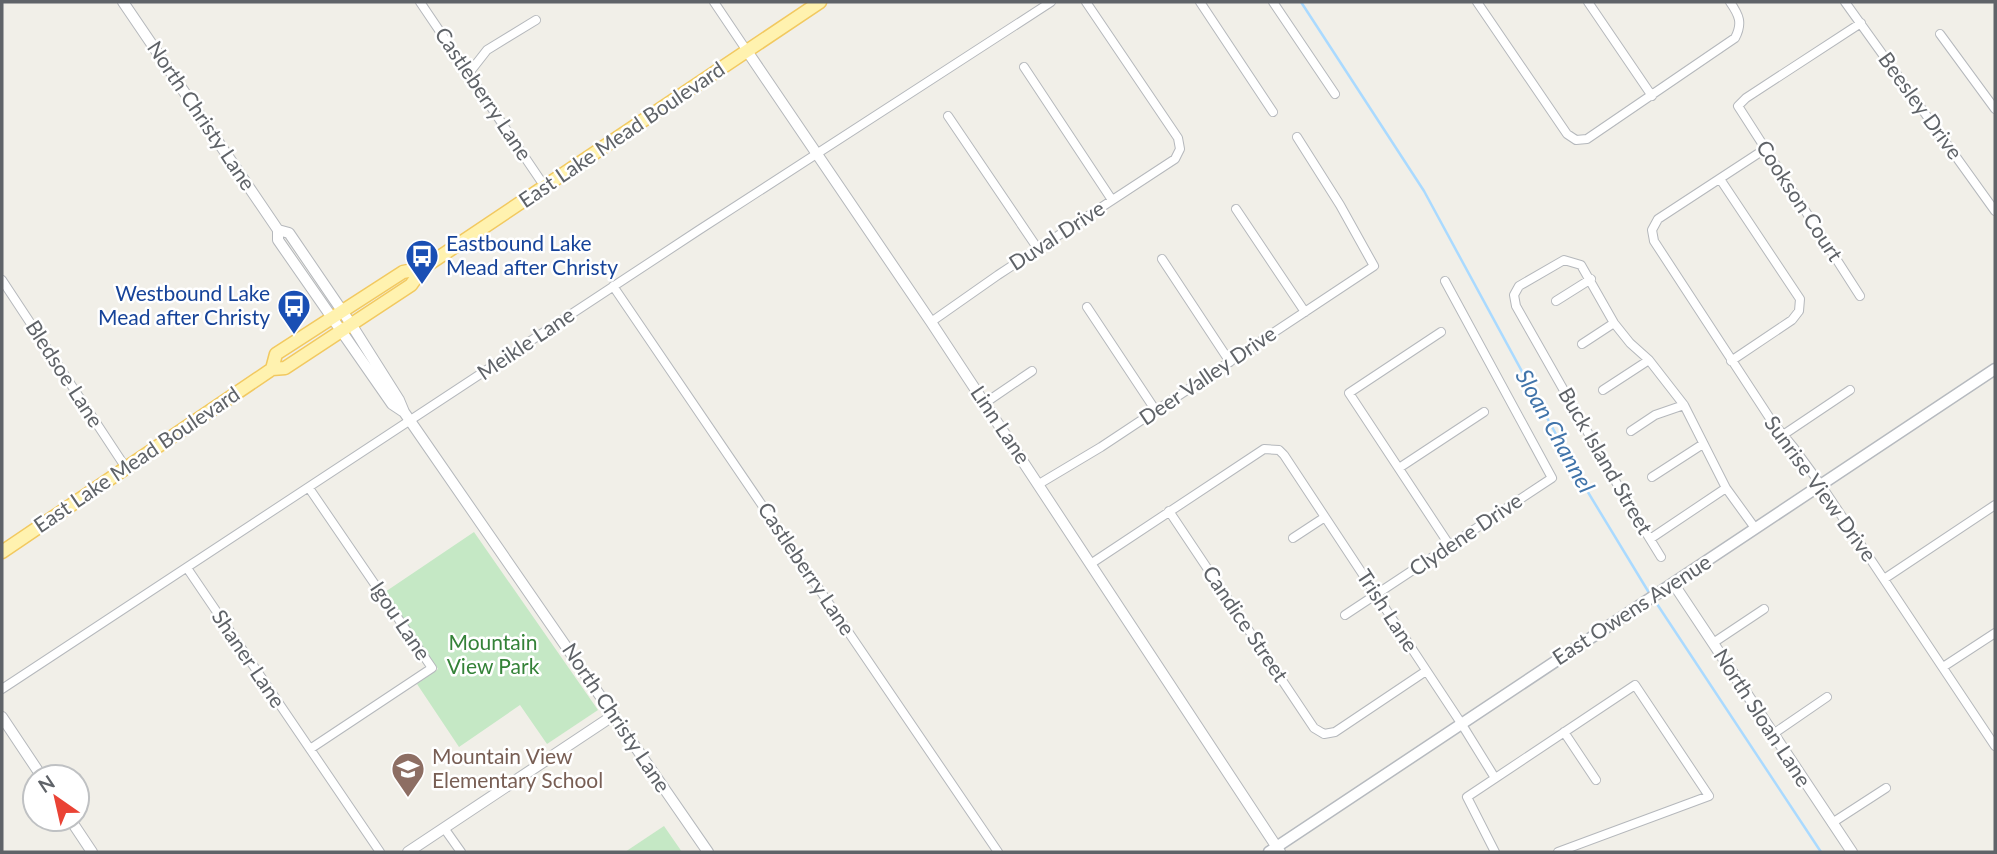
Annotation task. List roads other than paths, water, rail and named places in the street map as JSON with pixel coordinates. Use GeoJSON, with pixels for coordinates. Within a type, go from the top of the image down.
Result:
{"type":"FeatureCollection","features":[{"type":"Feature","properties":{"kind":"main road","name":"East Lake Mead Boulevard"},"geometry":{"type":"LineString","coordinates":[[2,552],[272,369],[285,368],[411,285],[423,268],[820,2]]}},
{"type":"Feature","properties":{"kind":"main road","name":"East Lake Mead Boulevard"},"geometry":{"type":"LineString","coordinates":[[272,369],[276,354],[403,272],[423,268]]}},
{"type":"Feature","properties":{"kind":"main road","name":"East Owens Avenue"},"geometry":{"type":"LineString","coordinates":[[1275,850],[1461,723],[1995,369]]}},
{"type":"Feature","properties":{"kind":"street","name":"North Christy Lane"},"geometry":{"type":"LineString","coordinates":[[123,2],[278,230],[289,233],[337,315],[399,400],[404,412],[708,852]]}},
{"type":"Feature","properties":{"kind":"street","name":"Castleberry Lane"},"geometry":{"type":"LineString","coordinates":[[420,2],[545,187]]}},
{"type":"Feature","properties":{"kind":"street","name":"Linn Lane"},"geometry":{"type":"LineString","coordinates":[[714,2],[1092,563],[1275,850]]}},
{"type":"Feature","properties":{"kind":"street","name":"Meikle Lane"},"geometry":{"type":"LineString","coordinates":[[2,689],[1051,2]]}},
{"type":"Feature","properties":{"kind":"street","name":"Duval Drive"},"geometry":{"type":"LineString","coordinates":[[931,322],[1175,159],[1180,149],[1178,138],[1086,2]]}},
{"type":"Feature","properties":{"kind":"street"},"geometry":{"type":"LineString","coordinates":[[1200,2],[1273,112]]}},
{"type":"Feature","properties":{"kind":"street"},"geometry":{"type":"LineString","coordinates":[[1273,2],[1335,94]]}},
{"type":"Feature","properties":{"kind":"street"},"geometry":{"type":"LineString","coordinates":[[1477,2],[1567,134],[1576,140],[1587,139],[1735,38],[1741,27],[1739,15],[1730,2]]}},
{"type":"Feature","properties":{"kind":"street"},"geometry":{"type":"LineString","coordinates":[[1588,2],[1652,96]]}},
{"type":"Feature","properties":{"kind":"street","name":"Beesley Drive"},"geometry":{"type":"LineString","coordinates":[[1845,2],[1995,211]]}},
{"type":"Feature","properties":{"kind":"street"},"geometry":{"type":"LineString","coordinates":[[468,73],[487,50],[536,20]]}},
{"type":"Feature","properties":{"kind":"street","name":"Cookson Court"},"geometry":{"type":"LineString","coordinates":[[1860,296],[1738,106],[1746,98],[1861,23]]}},
{"type":"Feature","properties":{"kind":"street"},"geometry":{"type":"LineString","coordinates":[[1940,34],[1995,109]]}},
{"type":"Feature","properties":{"kind":"street"},"geometry":{"type":"LineString","coordinates":[[1024,67],[1112,200]]}},
{"type":"Feature","properties":{"kind":"street"},"geometry":{"type":"LineString","coordinates":[[948,116],[1038,249]]}},
{"type":"Feature","properties":{"kind":"street","name":"Deer Valley Drive"},"geometry":{"type":"LineString","coordinates":[[1039,484],[1101,447],[1374,266],[1297,137]]}},
{"type":"Feature","properties":{"kind":"street"},"geometry":{"type":"LineString","coordinates":[[1731,361],[1792,320],[1799,311],[1800,299],[1720,178],[1765,149]]}},
{"type":"Feature","properties":{"kind":"street","name":"Sunrise View Drive"},"geometry":{"type":"LineString","coordinates":[[1720,178],[1658,219],[1652,230],[1654,241],[1771,421],[1821,485],[1995,746]]}},
{"type":"Feature","properties":{"kind":"street"},"geometry":{"type":"LineString","coordinates":[[1236,209],[1305,312]]}},
{"type":"Feature","properties":{"kind":"street"},"geometry":{"type":"LineString","coordinates":[[1162,259],[1230,362]]}},
{"type":"Feature","properties":{"kind":"street","name":"Buck Island Street"},"geometry":{"type":"LineString","coordinates":[[1591,279],[1581,265],[1564,260],[1515,290],[1516,306],[1661,557]]}},
{"type":"Feature","properties":{"kind":"street"},"geometry":{"type":"LineString","coordinates":[[1556,301],[1591,279],[1614,323],[1630,343],[1649,360],[1684,405],[1727,488],[1755,528]]}},
{"type":"Feature","properties":{"kind":"street","name":"Bledsoe Lane"},"geometry":{"type":"LineString","coordinates":[[2,281],[126,468]]}},
{"type":"Feature","properties":{"kind":"street","name":"Clydene Drive"},"geometry":{"type":"LineString","coordinates":[[1345,615],[1552,478],[1445,281]]}},
{"type":"Feature","properties":{"kind":"street","name":"Castleberry Lane"},"geometry":{"type":"LineString","coordinates":[[614,286],[998,852]]}},
{"type":"Feature","properties":{"kind":"street"},"geometry":{"type":"LineString","coordinates":[[1087,307],[1156,411]]}},
{"type":"Feature","properties":{"kind":"street"},"geometry":{"type":"LineString","coordinates":[[1582,344],[1614,323]]}},
{"type":"Feature","properties":{"kind":"street"},"geometry":{"type":"LineString","coordinates":[[1441,332],[1349,393],[1450,545]]}},
{"type":"Feature","properties":{"kind":"street"},"geometry":{"type":"LineString","coordinates":[[1603,390],[1649,360]]}},
{"type":"Feature","properties":{"kind":"street"},"geometry":{"type":"LineString","coordinates":[[985,403],[1032,371]]}},
{"type":"Feature","properties":{"kind":"street"},"geometry":{"type":"LineString","coordinates":[[1783,435],[1850,390]]}},
{"type":"Feature","properties":{"kind":"street"},"geometry":{"type":"LineString","coordinates":[[1631,431],[1656,415],[1684,405]]}},
{"type":"Feature","properties":{"kind":"street"},"geometry":{"type":"LineString","coordinates":[[1399,468],[1484,412]]}},
{"type":"Feature","properties":{"kind":"street"},"geometry":{"type":"LineString","coordinates":[[1652,477],[1703,444]]}},
{"type":"Feature","properties":{"kind":"street","name":"Trish Lane"},"geometry":{"type":"LineString","coordinates":[[1169,511],[1264,449],[1274,449],[1284,455],[1461,723],[1494,778]]}},
{"type":"Feature","properties":{"kind":"street","name":"Igou Lane"},"geometry":{"type":"LineString","coordinates":[[309,488],[432,668],[310,749]]}},
{"type":"Feature","properties":{"kind":"street"},"geometry":{"type":"LineString","coordinates":[[1650,539],[1727,488]]}},
{"type":"Feature","properties":{"kind":"street"},"geometry":{"type":"LineString","coordinates":[[1884,579],[1995,505]]}},
{"type":"Feature","properties":{"kind":"street"},"geometry":{"type":"LineString","coordinates":[[1092,563],[1169,511]]}},
{"type":"Feature","properties":{"kind":"street","name":"Candice Street"},"geometry":{"type":"LineString","coordinates":[[1169,511],[1314,728],[1324,734],[1335,732],[1426,671]]}},
{"type":"Feature","properties":{"kind":"street"},"geometry":{"type":"LineString","coordinates":[[1293,538],[1325,517]]}},
{"type":"Feature","properties":{"kind":"street","name":"Shaner Lane"},"geometry":{"type":"LineString","coordinates":[[187,568],[380,852]]}},
{"type":"Feature","properties":{"kind":"street","name":"North Sloan Lane"},"geometry":{"type":"LineString","coordinates":[[1674,583],[1852,852]]}},
{"type":"Feature","properties":{"kind":"street"},"geometry":{"type":"LineString","coordinates":[[1713,643],[1764,609]]}},
{"type":"Feature","properties":{"kind":"street"},"geometry":{"type":"LineString","coordinates":[[1943,667],[1995,633]]}},
{"type":"Feature","properties":{"kind":"street"},"geometry":{"type":"LineString","coordinates":[[1495,852],[1467,797],[1634,685],[1709,796],[1558,852]]}},
{"type":"Feature","properties":{"kind":"street"},"geometry":{"type":"LineString","coordinates":[[1773,734],[1827,697]]}},
{"type":"Feature","properties":{"kind":"street"},"geometry":{"type":"LineString","coordinates":[[408,852],[614,715]]}},
{"type":"Feature","properties":{"kind":"street"},"geometry":{"type":"LineString","coordinates":[[2,717],[33,763]]}},
{"type":"Feature","properties":{"kind":"street"},"geometry":{"type":"LineString","coordinates":[[1564,732],[1596,780]]}},
{"type":"Feature","properties":{"kind":"street"},"geometry":{"type":"LineString","coordinates":[[1832,823],[1886,788]]}},
{"type":"Feature","properties":{"kind":"street"},"geometry":{"type":"LineString","coordinates":[[444,828],[461,852]]}},
{"type":"Feature","properties":{"kind":"street"},"geometry":{"type":"LineString","coordinates":[[79,833],[92,852]]}},
{"type":"Feature","properties":{"kind":"waterway","name":"Sloan Channel"},"geometry":{"type":"LineString","coordinates":[[1301,2],[1424,191],[1583,484],[1651,596]]}},
{"type":"Feature","properties":{"kind":"waterway","name":"Sloan Channel"},"geometry":{"type":"LineString","coordinates":[[1655,601],[1821,852]]}},
{"type":"Feature","properties":{"kind":"place","name":"Eastbound Lake Mead after Christy"},"geometry":{"type":"Point","coordinates":[422,286]}},
{"type":"Feature","properties":{"kind":"place","name":"Westbound Lake Mead after Christy"},"geometry":{"type":"Point","coordinates":[294,336]}},
{"type":"Feature","properties":{"kind":"place","name":"Mountain View Elementary School"},"geometry":{"type":"Point","coordinates":[408,799]}},
{"type":"Feature","properties":{"kind":"park label","name":"Mountain View Park"},"geometry":{"type":"Point","coordinates":[493,655]}}]}
